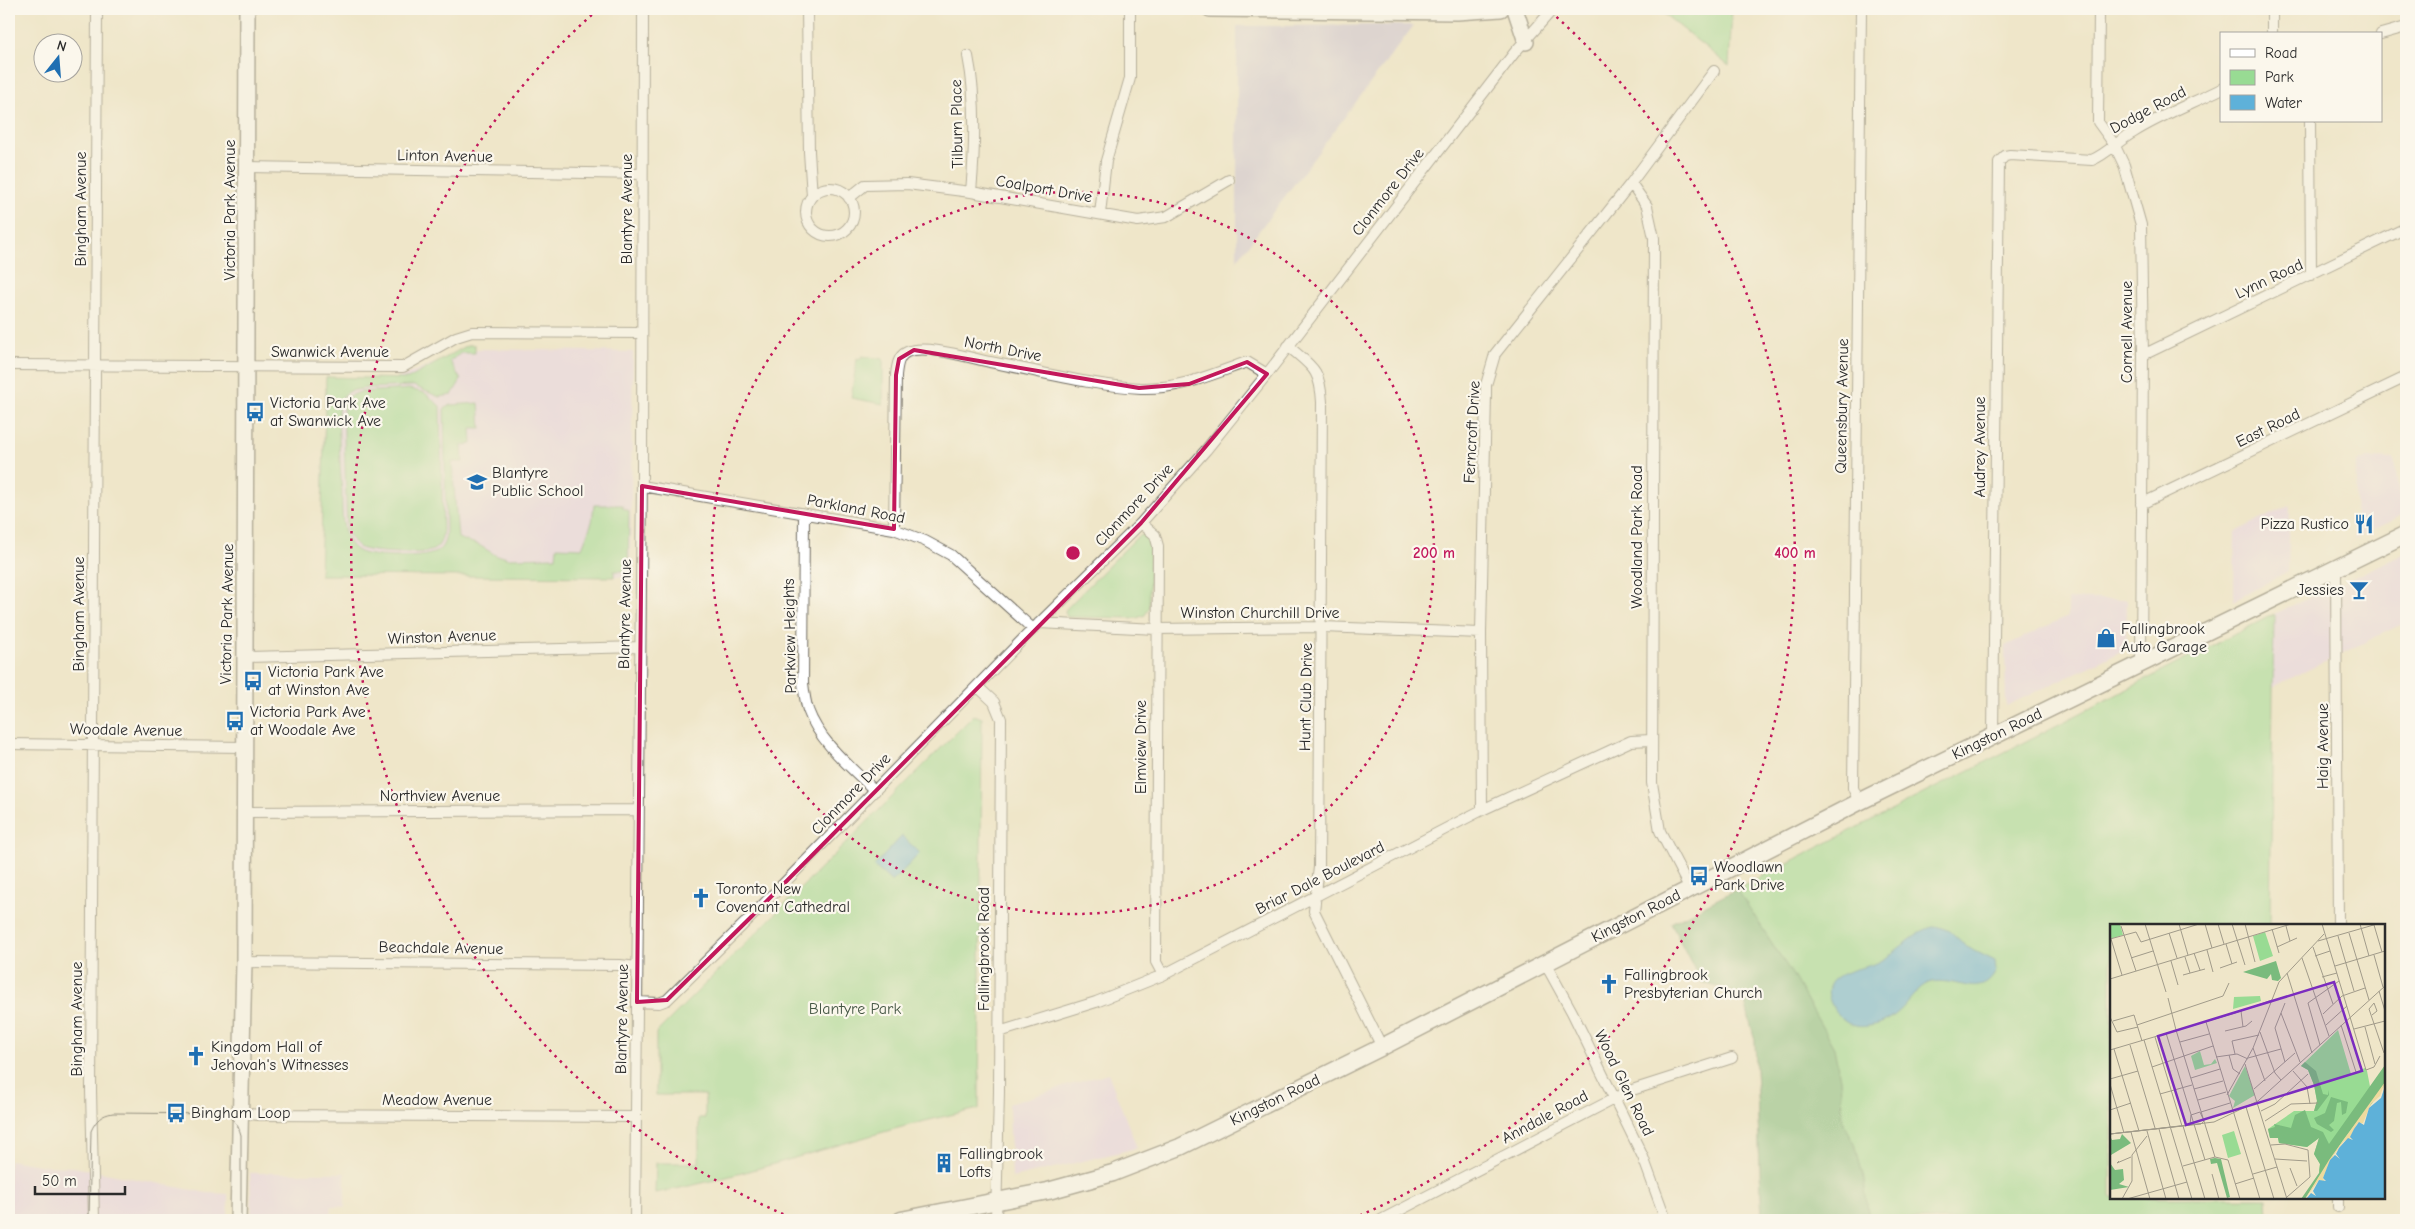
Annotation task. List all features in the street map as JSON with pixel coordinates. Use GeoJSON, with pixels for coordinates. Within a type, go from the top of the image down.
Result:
{"type":"FeatureCollection","features":[{"type":"Feature","properties":{"kind":"main road","name":"Kingston Road"},"geometry":{"type":"LineString","coordinates":[[901,1220],[1057,1188],[1146,1161],[1180,1147],[1382,1047],[1859,802],[2406,534]]}},
{"type":"Feature","properties":{"kind":"street","name":"Bingham Avenue"},"geometry":{"type":"LineString","coordinates":[[94,1220],[91,1091],[97,9]]}},
{"type":"Feature","properties":{"kind":"street","name":"Victoria Park Avenue"},"geometry":{"type":"LineString","coordinates":[[238,1220],[244,962],[243,747],[247,367],[247,9]]}},
{"type":"Feature","properties":{"kind":"street","name":"Blantyre Avenue"},"geometry":{"type":"LineString","coordinates":[[634,1220],[642,486],[643,9]]}},
{"type":"Feature","properties":{"kind":"street"},"geometry":{"type":"LineString","coordinates":[[807,9],[809,152],[812,196],[806,210],[809,225],[821,234],[829,236],[843,232],[852,220],[852,204],[849,198],[843,192],[827,188],[812,196]]}},
{"type":"Feature","properties":{"kind":"street"},"geometry":{"type":"LineString","coordinates":[[1100,214],[1106,161],[1130,78],[1130,9]]}},
{"type":"Feature","properties":{"kind":"street"},"geometry":{"type":"LineString","coordinates":[[1210,9],[1457,12],[1501,9]]}},
{"type":"Feature","properties":{"kind":"street"},"geometry":{"type":"LineString","coordinates":[[1515,9],[1526,42]]}},
{"type":"Feature","properties":{"kind":"street","name":"Clonmore Drive"},"geometry":{"type":"LineString","coordinates":[[637,1002],[659,1003],[667,1000],[1036,626],[1141,523],[1206,450],[1267,374],[1515,52],[1526,42],[1553,9]]}},
{"type":"Feature","properties":{"kind":"street","name":"Queensbury Avenue"},"geometry":{"type":"LineString","coordinates":[[1859,802],[1853,788],[1861,9]]}},
{"type":"Feature","properties":{"kind":"street","name":"Cornell Avenue"},"geometry":{"type":"LineString","coordinates":[[2099,9],[2098,122],[2114,144],[2125,167],[2141,225],[2143,355],[2141,664]]}},
{"type":"Feature","properties":{"kind":"street"},"geometry":{"type":"LineString","coordinates":[[2272,9],[2272,32]]}},
{"type":"Feature","properties":{"kind":"street"},"geometry":{"type":"LineString","coordinates":[[2382,34],[2406,28]]}},
{"type":"Feature","properties":{"kind":"street","name":"Tilburn Place"},"geometry":{"type":"LineString","coordinates":[[968,56],[972,76],[971,192]]}},
{"type":"Feature","properties":{"kind":"street","name":"Ferncroft Drive"},"geometry":{"type":"LineString","coordinates":[[1482,810],[1481,633],[1486,385],[1495,354],[1631,184],[1714,70]]}},
{"type":"Feature","properties":{"kind":"street","name":"Dodge Road"},"geometry":{"type":"LineString","coordinates":[[2002,158],[2010,155],[2092,160],[2102,156],[2114,144],[2134,131],[2220,90]]}},
{"type":"Feature","properties":{"kind":"street"},"geometry":{"type":"LineString","coordinates":[[2310,122],[2311,275]]}},
{"type":"Feature","properties":{"kind":"street","name":"Audrey Avenue"},"geometry":{"type":"LineString","coordinates":[[1993,736],[1998,167],[2002,158]]}},
{"type":"Feature","properties":{"kind":"street","name":"Linton Avenue"},"geometry":{"type":"LineString","coordinates":[[248,167],[642,174]]}},
{"type":"Feature","properties":{"kind":"street","name":"Coalport Drive"},"geometry":{"type":"LineString","coordinates":[[849,198],[865,185],[907,184],[971,192],[1138,221],[1166,217],[1229,180]]}},
{"type":"Feature","properties":{"kind":"street","name":"Woodland Park Road"},"geometry":{"type":"LineString","coordinates":[[1631,184],[1647,206],[1654,238],[1652,783],[1660,831],[1690,889]]}},
{"type":"Feature","properties":{"kind":"street","name":"Lynn Road"},"geometry":{"type":"LineString","coordinates":[[2143,355],[2406,228]]}},
{"type":"Feature","properties":{"kind":"street","name":"Swanwick Avenue"},"geometry":{"type":"LineString","coordinates":[[9,364],[403,367],[456,337],[477,332],[642,333]]}},
{"type":"Feature","properties":{"kind":"street","name":"Hunt Club Drive"},"geometry":{"type":"LineString","coordinates":[[1288,346],[1312,365],[1320,379],[1322,402],[1319,867],[1314,911],[1382,1047]]}},
{"type":"Feature","properties":{"kind":"street","name":"North Drive"},"geometry":{"type":"LineString","coordinates":[[894,529],[896,375],[899,359],[905,353],[914,350],[945,353],[1079,380],[1139,388],[1190,384],[1247,362],[1267,374]]}},
{"type":"Feature","properties":{"kind":"street","name":"East Road"},"geometry":{"type":"LineString","coordinates":[[2141,504],[2406,377]]}},
{"type":"Feature","properties":{"kind":"street","name":"Parkland Road"},"geometry":{"type":"LineString","coordinates":[[642,486],[894,529],[925,541],[951,555],[1036,626]]}},
{"type":"Feature","properties":{"kind":"street","name":"Parkview Heights"},"geometry":{"type":"LineString","coordinates":[[804,514],[803,683],[807,708],[816,728],[828,744],[875,791]]}},
{"type":"Feature","properties":{"kind":"street","name":"Elmview Drive"},"geometry":{"type":"LineString","coordinates":[[1141,523],[1155,535],[1158,544],[1156,629],[1156,962],[1163,975]]}},
{"type":"Feature","properties":{"kind":"street","name":"Haig Avenue"},"geometry":{"type":"LineString","coordinates":[[2336,568],[2338,924]]}},
{"type":"Feature","properties":{"kind":"street","name":"Winston Churchill Drive"},"geometry":{"type":"LineString","coordinates":[[1036,626],[1156,629],[1322,627],[1481,633]]}},
{"type":"Feature","properties":{"kind":"street","name":"Winston Avenue"},"geometry":{"type":"LineString","coordinates":[[245,656],[640,647]]}},
{"type":"Feature","properties":{"kind":"street","name":"Fallingbrook Road"},"geometry":{"type":"LineString","coordinates":[[977,686],[994,702],[1001,719],[996,1220]]}},
{"type":"Feature","properties":{"kind":"street","name":"Briar Dale Boulevard"},"geometry":{"type":"LineString","coordinates":[[999,1032],[1096,1002],[1163,975],[1316,898],[1482,810],[1631,741],[1651,740]]}},
{"type":"Feature","properties":{"kind":"street","name":"Woodale Avenue"},"geometry":{"type":"LineString","coordinates":[[9,744],[243,747]]}},
{"type":"Feature","properties":{"kind":"street","name":"Northview Avenue"},"geometry":{"type":"LineString","coordinates":[[243,812],[638,810]]}},
{"type":"Feature","properties":{"kind":"street","name":"Beachdale Avenue"},"geometry":{"type":"LineString","coordinates":[[244,962],[620,965],[637,967]]}},
{"type":"Feature","properties":{"kind":"street","name":"Wood Glen Road"},"geometry":{"type":"LineString","coordinates":[[1545,963],[1572,1012],[1643,1157],[1666,1220]]}},
{"type":"Feature","properties":{"kind":"street","name":"Anndale Road"},"geometry":{"type":"LineString","coordinates":[[1381,1220],[1629,1091],[1732,1058]]}},
{"type":"Feature","properties":{"kind":"street","name":"Meadow Avenue"},"geometry":{"type":"LineString","coordinates":[[240,1113],[259,1115],[635,1117]]}},
{"type":"Feature","properties":{"kind":"highlighted area"},"geometry":{"type":"Polygon","coordinates":[[[914,350],[1139,388],[1189,384],[1247,362],[1267,374],[1141,523],[752,916],[667,1000],[637,1002],[642,486],[894,529],[896,375],[899,359],[914,350]]]}},
{"type":"Feature","properties":{"kind":"shaded area"},"geometry":{"type":"Polygon","coordinates":[[[1414,25],[1237,260],[1237,26],[1414,25]]]}},
{"type":"Feature","properties":{"kind":"shaded area","name":"Blantyre Public School"},"geometry":{"type":"Polygon","coordinates":[[[482,349],[633,352],[630,577],[320,575],[325,390],[378,386],[462,352],[482,349]]]}},
{"type":"Feature","properties":{"kind":"shaded area"},"geometry":{"type":"Polygon","coordinates":[[[2369,458],[2394,459],[2402,515],[2355,539],[2356,462],[2369,458]]]}},
{"type":"Feature","properties":{"kind":"shaded area"},"geometry":{"type":"Polygon","coordinates":[[[2290,505],[2288,571],[2234,601],[2235,532],[2290,505]]]}},
{"type":"Feature","properties":{"kind":"shaded area"},"geometry":{"type":"Polygon","coordinates":[[[2406,553],[2406,622],[2273,687],[2274,614],[2406,553]]]}},
{"type":"Feature","properties":{"kind":"shaded area"},"geometry":{"type":"Polygon","coordinates":[[[2068,599],[2127,599],[2126,649],[2006,706],[2005,646],[2068,616],[2068,599]]]}},
{"type":"Feature","properties":{"kind":"shaded area"},"geometry":{"type":"Polygon","coordinates":[[[1108,1073],[1137,1148],[1012,1178],[1009,1104],[1108,1073]]]}},
{"type":"Feature","properties":{"kind":"shaded area"},"geometry":{"type":"Polygon","coordinates":[[[9,1160],[46,1166],[74,1167],[207,1193],[228,1194],[228,1220],[9,1220],[9,1160]]]}},
{"type":"Feature","properties":{"kind":"shaded area"},"geometry":{"type":"Polygon","coordinates":[[[250,1173],[345,1173],[345,1207],[331,1206],[332,1220],[252,1220],[250,1173]]]}},
{"type":"Feature","properties":{"kind":"green space"},"geometry":{"type":"Polygon","coordinates":[[[1658,9],[1732,9],[1729,66],[1658,9]]]}},
{"type":"Feature","properties":{"kind":"green space"},"geometry":{"type":"Polygon","coordinates":[[[468,345],[475,345],[475,353],[461,353],[450,361],[461,380],[452,395],[439,397],[414,386],[367,388],[350,391],[339,402],[342,516],[345,533],[349,542],[360,552],[388,557],[413,557],[433,553],[441,548],[445,539],[446,529],[444,409],[450,405],[479,403],[481,428],[471,428],[472,444],[462,445],[463,462],[452,462],[458,538],[479,545],[497,556],[505,556],[505,558],[556,557],[557,547],[582,548],[592,522],[594,505],[623,505],[623,508],[629,511],[628,571],[614,571],[614,577],[320,575],[326,377],[408,379],[468,345]]]}},
{"type":"Feature","properties":{"kind":"green space"},"geometry":{"type":"Polygon","coordinates":[[[862,356],[883,359],[883,404],[851,398],[857,358],[860,359],[862,356]]]}},
{"type":"Feature","properties":{"kind":"green space"},"geometry":{"type":"Polygon","coordinates":[[[409,389],[425,393],[440,406],[442,539],[436,548],[427,552],[395,553],[363,549],[356,545],[347,531],[343,403],[345,398],[360,392],[409,389]]]}},
{"type":"Feature","properties":{"kind":"green space"},"geometry":{"type":"Polygon","coordinates":[[[1142,535],[1148,538],[1150,544],[1149,608],[1145,615],[1137,618],[1067,617],[1065,611],[1067,608],[1136,538],[1142,535]]]}},
{"type":"Feature","properties":{"kind":"green space"},"geometry":{"type":"Polygon","coordinates":[[[2274,614],[2270,924],[2110,924],[2110,1199],[2267,1199],[2268,1217],[2406,1216],[2406,1220],[1762,1220],[1755,1040],[1743,995],[1701,982],[1671,923],[2274,614]]]}},
{"type":"Feature","properties":{"kind":"green space","name":"Blantyre Park"},"geometry":{"type":"Polygon","coordinates":[[[974,715],[982,718],[979,1109],[897,1128],[696,1185],[655,1193],[656,1163],[699,1163],[699,1118],[705,1118],[705,1095],[656,1095],[656,1033],[974,715]]]}},
{"type":"Feature","properties":{"kind":"green space"},"geometry":{"type":"Polygon","coordinates":[[[1737,889],[1792,974],[1834,1048],[1840,1079],[1843,1122],[1855,1143],[1864,1180],[1869,1220],[1762,1220],[1755,1040],[1743,995],[1701,982],[1671,923],[1737,889]]]}},
{"type":"Feature","properties":{"kind":"water"},"geometry":{"type":"Polygon","coordinates":[[[902,836],[920,853],[892,882],[874,866],[902,836]]]}},
{"type":"Feature","properties":{"kind":"water"},"geometry":{"type":"Polygon","coordinates":[[[1936,926],[1950,931],[1967,947],[1995,961],[1996,971],[1990,980],[1983,985],[1976,986],[1941,981],[1932,982],[1918,990],[1891,1018],[1881,1023],[1864,1027],[1848,1023],[1838,1015],[1828,995],[1832,981],[1844,973],[1879,962],[1920,932],[1936,926]]]}},
{"type":"Feature","properties":{"kind":"tram line"},"geometry":{"type":"LineString","coordinates":[[89,1220],[91,1131],[99,1119],[113,1113],[219,1114],[230,1118],[236,1123],[241,1135],[241,1220]]}},
{"type":"Feature","properties":{"kind":"place","name":"Victoria Park Ave at Swanwick Ave"},"geometry":{"type":"Point","coordinates":[255,412]}},
{"type":"Feature","properties":{"kind":"place","name":"Blantyre Public School"},"geometry":{"type":"Point","coordinates":[477,482]}},
{"type":"Feature","properties":{"kind":"place","name":"Pizza Rustico"},"geometry":{"type":"Point","coordinates":[2364,524]}},
{"type":"Feature","properties":{"kind":"place","name":"Jessies"},"geometry":{"type":"Point","coordinates":[2359,590]}},
{"type":"Feature","properties":{"kind":"place","name":"Fallingbrook Auto Garage"},"geometry":{"type":"Point","coordinates":[2106,638]}},
{"type":"Feature","properties":{"kind":"place","name":"Victoria Park Ave at Winston Ave"},"geometry":{"type":"Point","coordinates":[253,681]}},
{"type":"Feature","properties":{"kind":"place","name":"Victoria Park Ave at Woodale Ave"},"geometry":{"type":"Point","coordinates":[235,721]}},
{"type":"Feature","properties":{"kind":"place","name":"Woodlawn Park Drive"},"geometry":{"type":"Point","coordinates":[1699,876]}},
{"type":"Feature","properties":{"kind":"place","name":"Toronto New Covenant Cathedral"},"geometry":{"type":"Point","coordinates":[701,898]}},
{"type":"Feature","properties":{"kind":"place","name":"Fallingbrook Presbyterian Church"},"geometry":{"type":"Point","coordinates":[1609,984]}},
{"type":"Feature","properties":{"kind":"place","name":"Kingdom Hall of Jehovah's Witnesses"},"geometry":{"type":"Point","coordinates":[196,1056]}},
{"type":"Feature","properties":{"kind":"place","name":"Bingham Loop"},"geometry":{"type":"Point","coordinates":[176,1113]}},
{"type":"Feature","properties":{"kind":"place","name":"Fallingbrook Lofts"},"geometry":{"type":"Point","coordinates":[944,1163]}}]}
